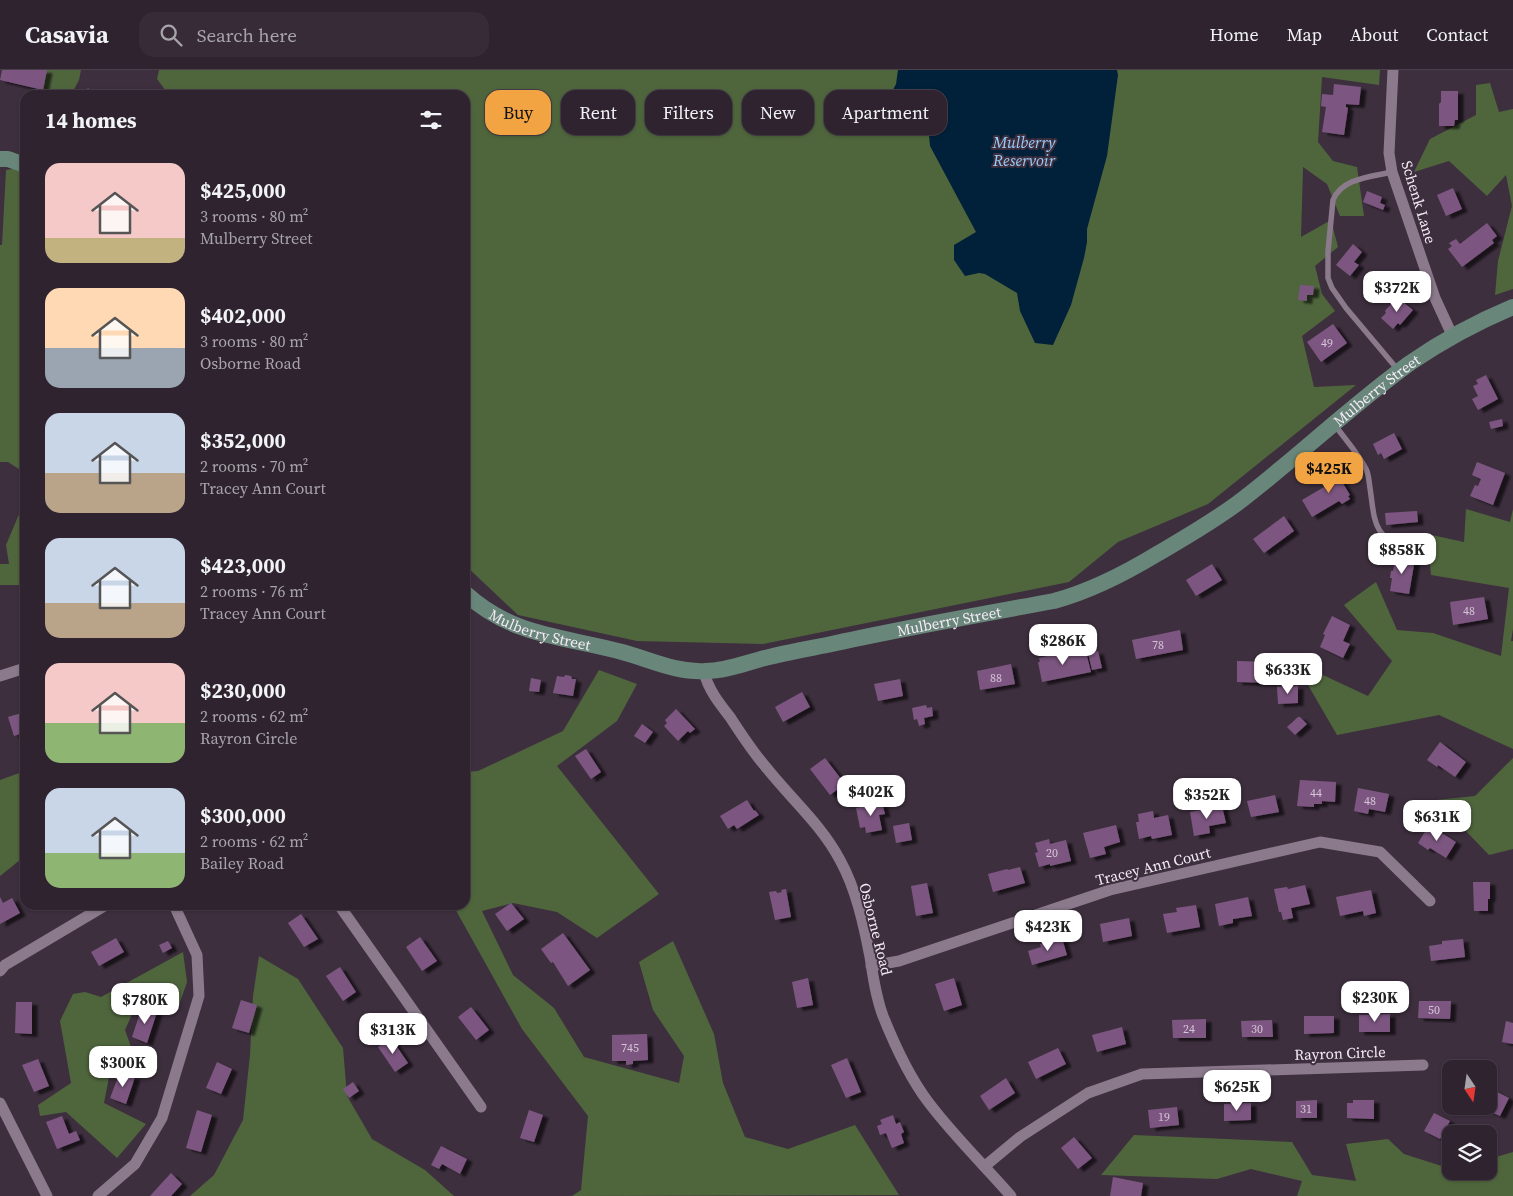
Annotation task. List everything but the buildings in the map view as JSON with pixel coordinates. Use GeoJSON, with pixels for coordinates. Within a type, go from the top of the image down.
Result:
{"type":"FeatureCollection","features":[{"type":"Feature","properties":{"kind":"street","name":"Schenk Lane"},"geometry":{"type":"LineString","coordinates":[[1393,70],[1389,144],[1392,172],[1435,298],[1453,337]]}},
{"type":"Feature","properties":{"kind":"street"},"geometry":{"type":"LineString","coordinates":[[0,159],[20,163]]}},
{"type":"Feature","properties":{"kind":"street","name":"Mulberry Street"},"geometry":{"type":"LineString","coordinates":[[470,598],[500,619],[522,628],[551,637],[622,652],[665,666],[704,672],[890,631],[1077,595],[1147,560],[1217,517],[1273,475],[1399,371],[1453,337],[1482,321],[1513,308]]}},
{"type":"Feature","properties":{"kind":"street"},"geometry":{"type":"LineString","coordinates":[[0,676],[20,670]]}},
{"type":"Feature","properties":{"kind":"street","name":"Osborne Road"},"geometry":{"type":"LineString","coordinates":[[704,672],[710,689],[765,767],[803,809],[841,861],[853,890],[863,926],[883,1015],[899,1054],[909,1072],[928,1102],[1011,1196]]}},
{"type":"Feature","properties":{"kind":"street","name":"Tracey Ann Court"},"geometry":{"type":"LineString","coordinates":[[872,966],[898,961],[1110,890],[1320,842],[1380,852],[1430,901]]}},
{"type":"Feature","properties":{"kind":"street"},"geometry":{"type":"LineString","coordinates":[[0,971],[5,965],[98,910]]}},
{"type":"Feature","properties":{"kind":"street"},"geometry":{"type":"LineString","coordinates":[[98,1196],[135,1164],[162,1118],[199,996],[197,955],[176,910]]}},
{"type":"Feature","properties":{"kind":"street"},"geometry":{"type":"LineString","coordinates":[[343,910],[481,1107]]}},
{"type":"Feature","properties":{"kind":"street","name":"Rayron Circle"},"geometry":{"type":"LineString","coordinates":[[985,1166],[1020,1137],[1088,1093],[1142,1074],[1423,1065]]}},
{"type":"Feature","properties":{"kind":"street"},"geometry":{"type":"LineString","coordinates":[[0,1103],[47,1196]]}},
{"type":"Feature","properties":{"kind":"lane"},"geometry":{"type":"LineString","coordinates":[[1392,172],[1353,181],[1341,187],[1336,194],[1333,200],[1328,251],[1328,278],[1332,288],[1346,308],[1399,371]]}},
{"type":"Feature","properties":{"kind":"lane"},"geometry":{"type":"LineString","coordinates":[[1334,424],[1356,453],[1367,472],[1380,532],[1390,542],[1408,548]]}},
{"type":"Feature","properties":{"kind":"green space"},"geometry":{"type":"Polygon","coordinates":[[[46,70],[81,70],[79,80],[74,90],[36,90],[46,70]]]}},
{"type":"Feature","properties":{"kind":"green space"},"geometry":{"type":"Polygon","coordinates":[[[159,70],[1380,70],[1379,85],[1322,77],[1318,142],[1333,161],[1357,167],[1364,216],[1340,216],[1327,184],[1303,167],[1301,237],[1331,220],[1338,247],[1315,266],[1322,294],[1335,311],[1302,336],[1314,387],[1356,385],[1208,504],[1118,542],[1069,582],[763,644],[637,641],[518,615],[470,570],[470,90],[165,90],[157,79],[159,70]]]}},
{"type":"Feature","properties":{"kind":"green space"},"geometry":{"type":"Polygon","coordinates":[[[1490,83],[1499,112],[1513,109],[1513,289],[1495,295],[1498,261],[1512,206],[1506,175],[1487,196],[1449,161],[1414,172],[1430,139],[1476,115],[1476,85],[1490,83]]]}},
{"type":"Feature","properties":{"kind":"green space"},"geometry":{"type":"Polygon","coordinates":[[[20,169],[20,470],[8,462],[0,462],[0,245],[2,245],[6,170],[20,169]]]}},
{"type":"Feature","properties":{"kind":"green space"},"geometry":{"type":"Polygon","coordinates":[[[1466,509],[1510,522],[1513,509],[1513,629],[1511,641],[1513,641],[1513,749],[1439,715],[1337,735],[1308,685],[1323,675],[1368,696],[1392,661],[1344,605],[1376,582],[1397,630],[1433,633],[1501,656],[1509,588],[1431,575],[1427,534],[1464,542],[1466,509]]]}},
{"type":"Feature","properties":{"kind":"green space"},"geometry":{"type":"Polygon","coordinates":[[[20,512],[20,585],[0,585],[0,564],[9,564],[6,545],[20,512]]]}},
{"type":"Feature","properties":{"kind":"green space"},"geometry":{"type":"Polygon","coordinates":[[[599,670],[637,684],[617,721],[557,766],[659,894],[597,938],[557,912],[513,903],[482,911],[513,975],[554,1008],[584,1057],[679,1083],[684,1056],[653,1010],[639,962],[673,941],[714,1034],[723,1083],[745,1137],[788,1149],[855,1125],[899,1195],[572,1196],[581,1190],[588,1116],[522,1029],[456,910],[470,910],[470,772],[478,771],[563,731],[599,670]]]}},
{"type":"Feature","properties":{"kind":"green space"},"geometry":{"type":"Polygon","coordinates":[[[1513,758],[1513,849],[1489,855],[1436,800],[1475,796],[1513,758]]]}},
{"type":"Feature","properties":{"kind":"green space"},"geometry":{"type":"Polygon","coordinates":[[[20,773],[20,860],[0,876],[0,780],[20,773]]]}},
{"type":"Feature","properties":{"kind":"green space"},"geometry":{"type":"Polygon","coordinates":[[[183,952],[187,982],[178,1008],[137,1003],[125,1030],[136,1061],[111,1067],[104,1103],[146,1124],[117,1158],[66,1112],[40,1116],[38,1105],[71,1083],[60,1021],[73,994],[85,992],[101,997],[183,952]]]}},
{"type":"Feature","properties":{"kind":"green space"},"geometry":{"type":"Polygon","coordinates":[[[259,956],[298,979],[343,1048],[347,1096],[372,1139],[425,1170],[454,1196],[190,1196],[214,1175],[243,1120],[250,1055],[253,996],[259,956]]]}},
{"type":"Feature","properties":{"kind":"green space"},"geometry":{"type":"Polygon","coordinates":[[[1134,1135],[1292,1142],[1312,1175],[1356,1181],[1346,1144],[1388,1139],[1404,1154],[1442,1166],[1442,1180],[1497,1180],[1497,1157],[1513,1152],[1513,1196],[1297,1196],[1302,1181],[1251,1169],[1217,1179],[1101,1175],[1134,1135]]]}},
{"type":"Feature","properties":{"kind":"water","name":"Mulberry Reservoir"},"geometry":{"type":"Polygon","coordinates":[[[898,70],[1117,70],[1118,75],[1107,156],[1087,229],[1084,258],[1071,305],[1053,345],[1035,343],[1020,311],[1017,293],[985,274],[979,273],[965,276],[954,260],[954,245],[976,232],[930,146],[929,135],[947,135],[947,90],[893,90],[896,84],[898,70]]]}}]}
